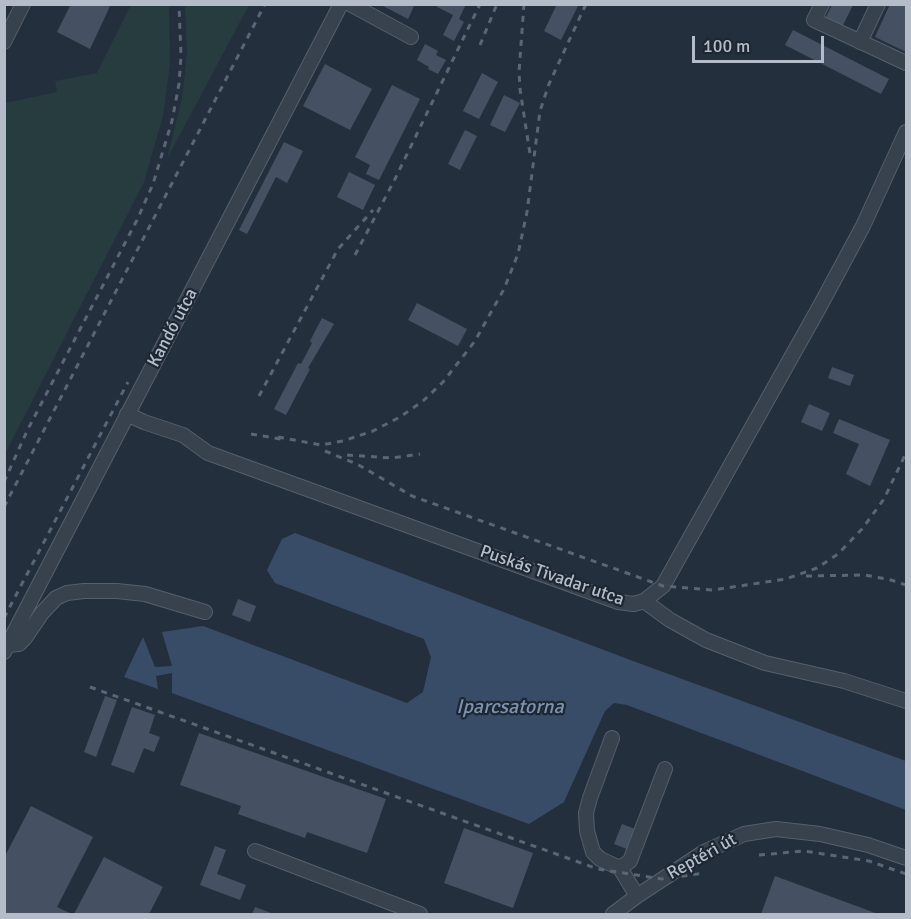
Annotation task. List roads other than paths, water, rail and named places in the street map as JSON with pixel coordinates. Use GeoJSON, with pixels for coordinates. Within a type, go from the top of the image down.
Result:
{"type":"FeatureCollection","features":[{"type":"Feature","properties":{"kind":"street"},"geometry":{"type":"LineString","coordinates":[[4,42],[23,4]]}},
{"type":"Feature","properties":{"kind":"street","name":"Kandó utca"},"geometry":{"type":"LineString","coordinates":[[6,648],[341,4]]}},
{"type":"Feature","properties":{"kind":"street"},"geometry":{"type":"LineString","coordinates":[[350,4],[411,37]]}},
{"type":"Feature","properties":{"kind":"street"},"geometry":{"type":"LineString","coordinates":[[822,4],[814,20],[906,63]]}},
{"type":"Feature","properties":{"kind":"street"},"geometry":{"type":"LineString","coordinates":[[860,42],[878,4]]}},
{"type":"Feature","properties":{"kind":"street","name":"Puskás Tivadar utca"},"geometry":{"type":"LineString","coordinates":[[127,414],[183,435],[208,453],[618,602],[634,604],[644,601],[663,586],[820,306],[863,226],[906,132]]}},
{"type":"Feature","properties":{"kind":"street"},"geometry":{"type":"LineString","coordinates":[[6,648],[19,644],[56,598],[68,593],[117,591],[145,594],[205,612]]}},
{"type":"Feature","properties":{"kind":"street"},"geometry":{"type":"LineString","coordinates":[[644,601],[670,620],[706,640],[765,663],[844,681],[906,700]]}},
{"type":"Feature","properties":{"kind":"street"},"geometry":{"type":"LineString","coordinates":[[612,738],[590,798],[586,813],[587,831],[593,852],[600,859],[620,868],[636,896]]}},
{"type":"Feature","properties":{"kind":"street"},"geometry":{"type":"LineString","coordinates":[[620,868],[630,861],[665,769]]}},
{"type":"Feature","properties":{"kind":"street","name":"Reptéri út"},"geometry":{"type":"LineString","coordinates":[[613,915],[636,896],[704,852],[744,834],[776,829],[820,834],[868,845],[906,858]]}},
{"type":"Feature","properties":{"kind":"street"},"geometry":{"type":"LineString","coordinates":[[255,851],[420,915]]}},
{"type":"Feature","properties":{"kind":"water","name":"Iparcsatorna"},"geometry":{"type":"Polygon","coordinates":[[[295,533],[906,761],[906,810],[627,705],[614,703],[605,711],[564,802],[529,824],[172,693],[172,673],[156,676],[158,689],[124,677],[143,637],[155,667],[172,666],[162,632],[203,626],[407,703],[423,692],[431,657],[424,639],[275,583],[267,570],[282,539],[295,533]]]}},
{"type":"Feature","properties":{"kind":"railway"},"geometry":{"type":"LineString","coordinates":[[4,482],[27,431],[137,220],[153,184],[172,121],[179,84],[181,56],[179,4]]}},
{"type":"Feature","properties":{"kind":"railway"},"geometry":{"type":"LineString","coordinates":[[4,507],[265,4]]}},
{"type":"Feature","properties":{"kind":"railway"},"geometry":{"type":"LineString","coordinates":[[355,255],[394,181],[480,4]]}},
{"type":"Feature","properties":{"kind":"railway"},"geometry":{"type":"LineString","coordinates":[[480,45],[497,4]]}},
{"type":"Feature","properties":{"kind":"railway"},"geometry":{"type":"LineString","coordinates":[[524,4],[519,72],[530,154]]}},
{"type":"Feature","properties":{"kind":"railway"},"geometry":{"type":"LineString","coordinates":[[278,437],[321,445],[343,441],[373,431],[400,417],[423,401],[443,382],[475,341],[504,289],[518,254],[527,212],[540,111],[549,84],[586,4]]}},
{"type":"Feature","properties":{"kind":"railway"},"geometry":{"type":"LineString","coordinates":[[259,396],[338,249],[373,210]]}},
{"type":"Feature","properties":{"kind":"railway"},"geometry":{"type":"LineString","coordinates":[[4,618],[128,382]]}},
{"type":"Feature","properties":{"kind":"railway"},"geometry":{"type":"LineString","coordinates":[[251,434],[286,440]]}},
{"type":"Feature","properties":{"kind":"railway"},"geometry":{"type":"LineString","coordinates":[[325,451],[357,464],[412,496],[663,586],[713,590],[786,579],[817,568],[838,554],[862,529],[884,499],[906,453]]}},
{"type":"Feature","properties":{"kind":"railway"},"geometry":{"type":"LineString","coordinates":[[347,455],[392,458],[420,454]]}},
{"type":"Feature","properties":{"kind":"railway"},"geometry":{"type":"LineString","coordinates":[[806,576],[865,575],[906,585]]}},
{"type":"Feature","properties":{"kind":"railway"},"geometry":{"type":"LineString","coordinates":[[90,687],[598,869],[662,879],[705,873]]}},
{"type":"Feature","properties":{"kind":"railway"},"geometry":{"type":"LineString","coordinates":[[759,855],[804,851],[869,861],[906,874]]}}]}
